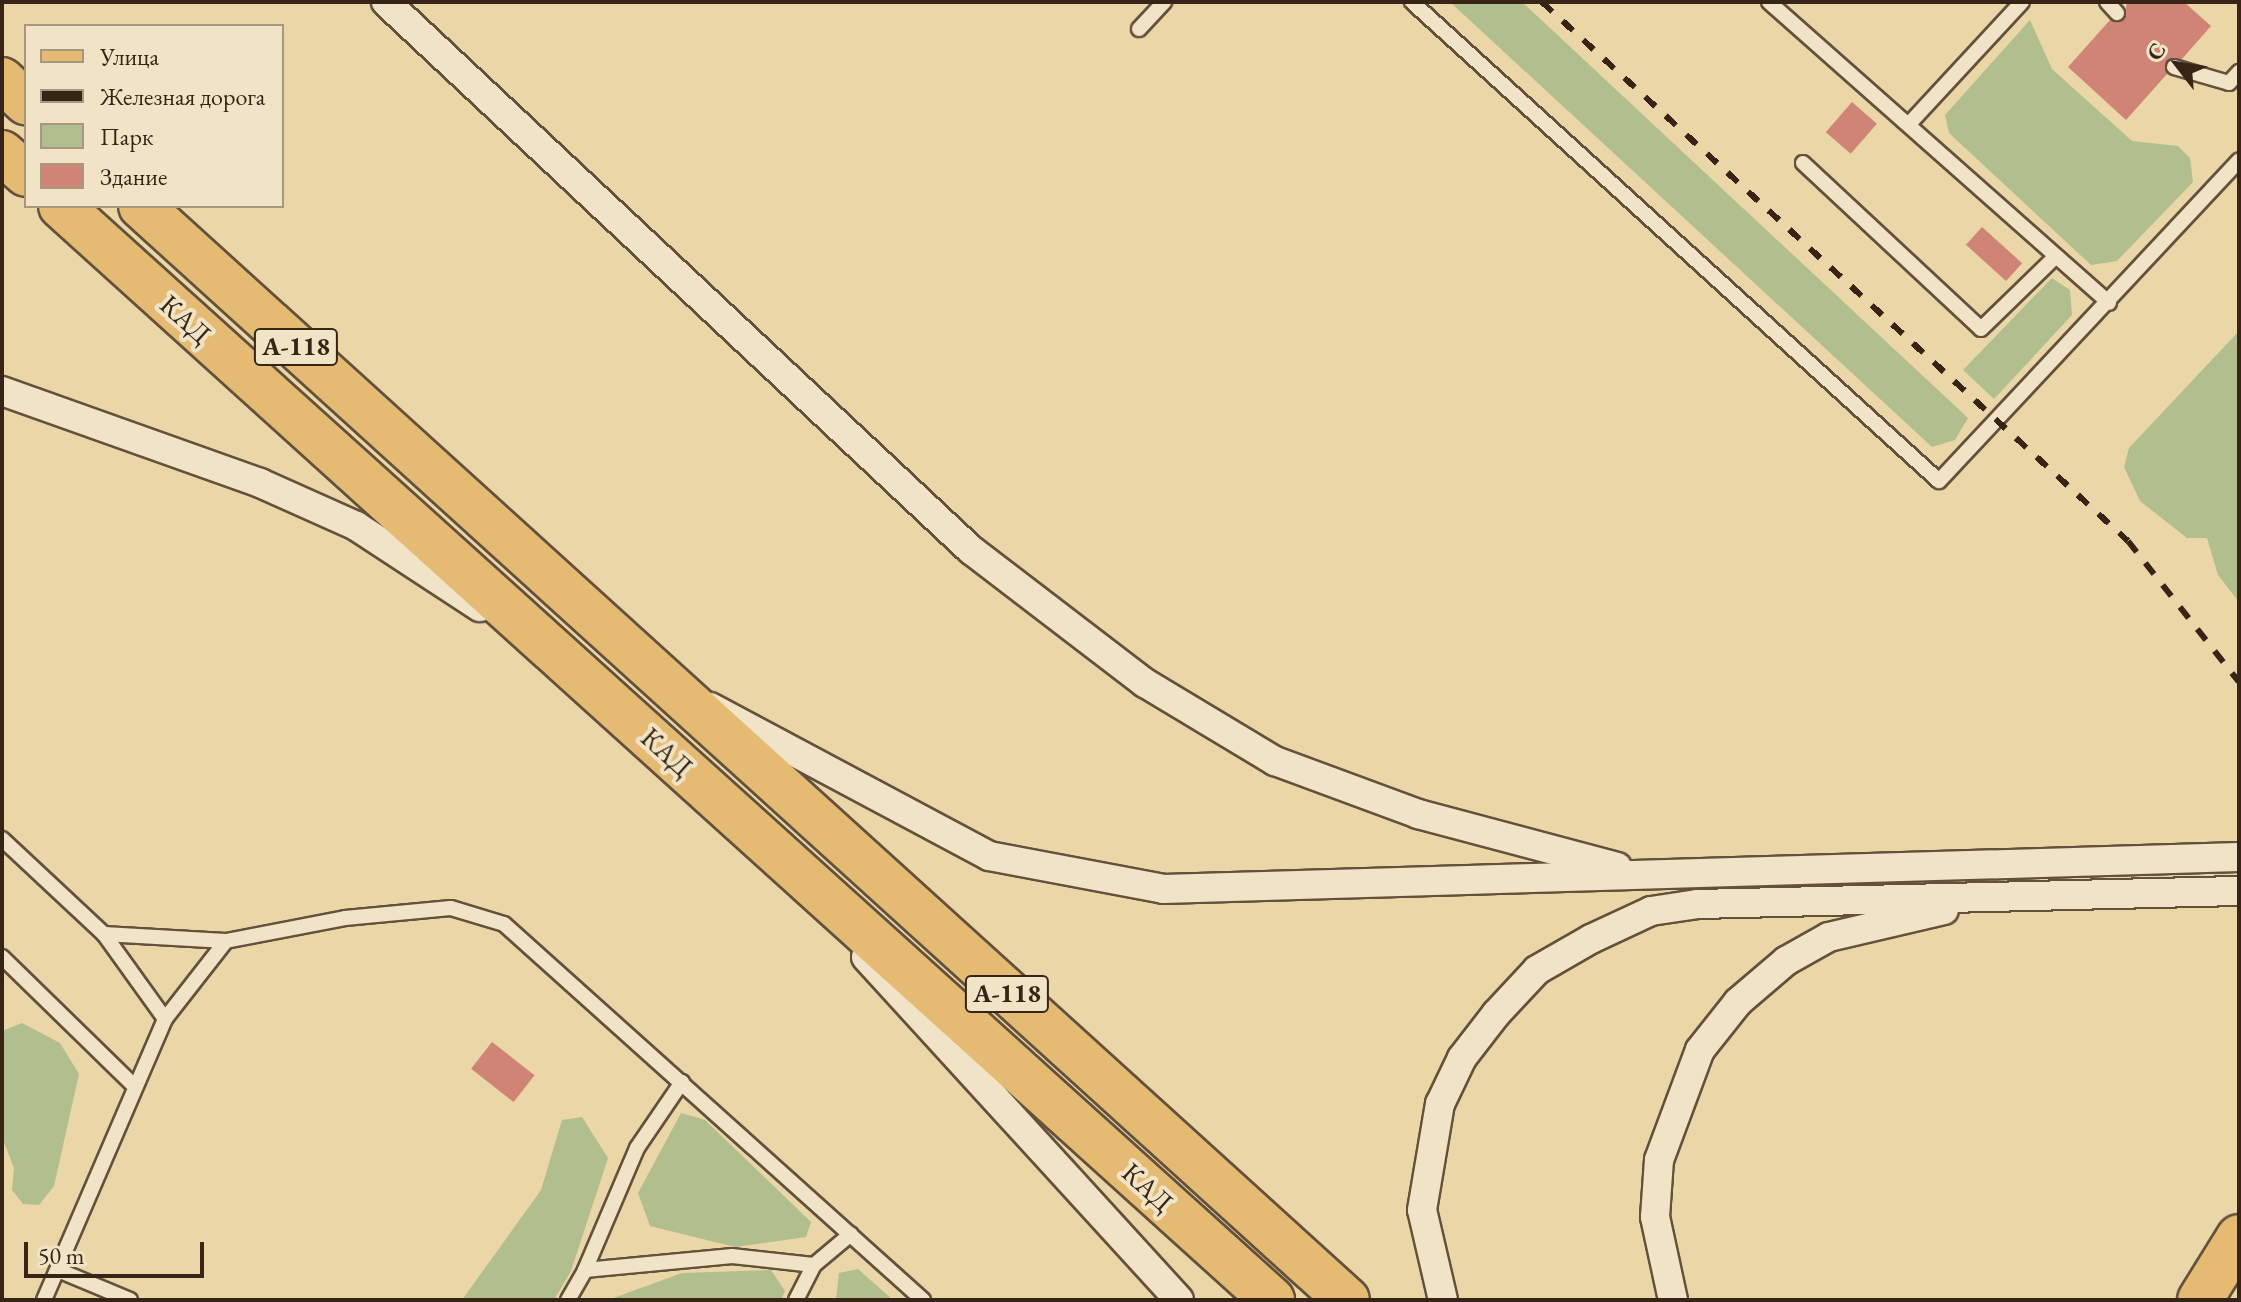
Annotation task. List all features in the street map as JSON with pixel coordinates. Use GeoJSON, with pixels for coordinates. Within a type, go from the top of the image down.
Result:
{"type":"FeatureCollection","features":[{"type":"Feature","properties":{"kind":"main road"},"geometry":{"type":"LineString","coordinates":[[2,80],[24,100]]}},
{"type":"Feature","properties":{"kind":"main road"},"geometry":{"type":"LineString","coordinates":[[2,153],[24,172]]}},
{"type":"Feature","properties":{"kind":"main road","name":"КАД"},"geometry":{"type":"LineString","coordinates":[[63,208],[1272,1300]]}},
{"type":"Feature","properties":{"kind":"main road","name":"КАД"},"geometry":{"type":"LineString","coordinates":[[143,208],[668,688],[1347,1300]]}},
{"type":"Feature","properties":{"kind":"main road"},"geometry":{"type":"LineString","coordinates":[[2200,1300],[2239,1237]]}},
{"type":"Feature","properties":{"kind":"main road"},"geometry":{"type":"LineString","coordinates":[[2235,1300],[2239,1293]]}},
{"type":"Feature","properties":{"kind":"street"},"geometry":{"type":"LineString","coordinates":[[386,2],[971,550],[1145,683],[1275,761],[1418,814],[1641,873]]}},
{"type":"Feature","properties":{"kind":"street"},"geometry":{"type":"LineString","coordinates":[[2,391],[165,446],[356,526],[583,677]]}},
{"type":"Feature","properties":{"kind":"street"},"geometry":{"type":"LineString","coordinates":[[668,688],[775,737],[889,808],[989,856],[1097,882],[1252,888],[1641,873],[1997,868],[2239,857]]}},
{"type":"Feature","properties":{"kind":"street"},"geometry":{"type":"LineString","coordinates":[[746,822],[1179,1300]]}},
{"type":"Feature","properties":{"kind":"street"},"geometry":{"type":"LineString","coordinates":[[1443,1300],[1422,1210],[1427,1160],[1462,1058],[1496,1014],[1537,970],[1651,911],[1788,898],[2001,901],[2239,891]]}},
{"type":"Feature","properties":{"kind":"street"},"geometry":{"type":"LineString","coordinates":[[1673,1300],[1655,1217],[1659,1160],[1700,1050],[1738,1002],[1786,961],[1829,937],[2001,901]]}},
{"type":"Feature","properties":{"kind":"lane"},"geometry":{"type":"LineString","coordinates":[[1139,29],[1164,2]]}},
{"type":"Feature","properties":{"kind":"lane"},"geometry":{"type":"LineString","coordinates":[[1412,2],[1939,481],[2109,303],[2239,160]]}},
{"type":"Feature","properties":{"kind":"lane"},"geometry":{"type":"LineString","coordinates":[[1769,2],[2109,303]]}},
{"type":"Feature","properties":{"kind":"lane"},"geometry":{"type":"LineString","coordinates":[[1909,124],[2022,2]]}},
{"type":"Feature","properties":{"kind":"lane"},"geometry":{"type":"LineString","coordinates":[[2174,67],[2229,83],[2239,72]]}},
{"type":"Feature","properties":{"kind":"lane"},"geometry":{"type":"LineString","coordinates":[[1803,163],[1981,329],[2055,257]]}},
{"type":"Feature","properties":{"kind":"lane"},"geometry":{"type":"LineString","coordinates":[[2,839],[104,934],[165,1019]]}},
{"type":"Feature","properties":{"kind":"lane"},"geometry":{"type":"LineString","coordinates":[[104,934],[226,941],[345,918],[451,908],[504,924],[923,1300]]}},
{"type":"Feature","properties":{"kind":"lane"},"geometry":{"type":"LineString","coordinates":[[44,1300],[133,1085],[165,1019],[226,941]]}},
{"type":"Feature","properties":{"kind":"lane"},"geometry":{"type":"LineString","coordinates":[[2,957],[133,1085]]}},
{"type":"Feature","properties":{"kind":"lane"},"geometry":{"type":"LineString","coordinates":[[568,1300],[585,1270],[637,1148],[682,1082]]}},
{"type":"Feature","properties":{"kind":"lane"},"geometry":{"type":"LineString","coordinates":[[796,1300],[814,1265],[851,1234]]}},
{"type":"Feature","properties":{"kind":"lane"},"geometry":{"type":"LineString","coordinates":[[585,1270],[732,1256],[814,1265]]}},
{"type":"Feature","properties":{"kind":"lane"},"geometry":{"type":"LineString","coordinates":[[58,1270],[130,1300]]}},
{"type":"Feature","properties":{"kind":"green space"},"geometry":{"type":"Polygon","coordinates":[[[1450,2],[1522,2],[1968,418],[1955,440],[1932,447],[1450,2]]]}},
{"type":"Feature","properties":{"kind":"green space"},"geometry":{"type":"Polygon","coordinates":[[[2030,20],[2052,69],[2132,141],[2178,146],[2190,158],[2193,182],[2117,261],[2091,265],[1949,133],[1945,115],[2030,20]]]}},
{"type":"Feature","properties":{"kind":"green space"},"geometry":{"type":"Polygon","coordinates":[[[2052,278],[2070,290],[2072,315],[1994,399],[1963,370],[2052,278]]]}},
{"type":"Feature","properties":{"kind":"green space"},"geometry":{"type":"Polygon","coordinates":[[[2239,331],[2239,602],[2218,575],[2207,538],[2187,538],[2140,501],[2124,467],[2129,448],[2239,331]]]}},
{"type":"Feature","properties":{"kind":"green space"},"geometry":{"type":"Polygon","coordinates":[[[22,1023],[60,1043],[79,1074],[54,1186],[39,1205],[23,1204],[12,1190],[14,1168],[2,1137],[2,1031],[22,1023]]]}},
{"type":"Feature","properties":{"kind":"green space"},"geometry":{"type":"Polygon","coordinates":[[[681,1113],[705,1120],[811,1222],[806,1237],[735,1247],[650,1226],[638,1193],[681,1113]]]}},
{"type":"Feature","properties":{"kind":"green space"},"geometry":{"type":"Polygon","coordinates":[[[582,1117],[608,1158],[571,1271],[554,1300],[462,1300],[541,1190],[562,1120],[582,1117]]]}},
{"type":"Feature","properties":{"kind":"green space"},"geometry":{"type":"Polygon","coordinates":[[[858,1269],[893,1300],[836,1300],[839,1273],[858,1269]]]}},
{"type":"Feature","properties":{"kind":"green space"},"geometry":{"type":"Polygon","coordinates":[[[771,1270],[785,1291],[781,1300],[608,1300],[682,1273],[771,1270]]]}},
{"type":"Feature","properties":{"kind":"building"},"geometry":{"type":"Polygon","coordinates":[[[2127,2],[2184,2],[2211,26],[2182,59],[2167,60],[2167,74],[2126,120],[2068,67],[2110,20],[2124,20],[2127,2]]]}},
{"type":"Feature","properties":{"kind":"building"},"geometry":{"type":"Polygon","coordinates":[[[1852,102],[1877,124],[1851,154],[1826,132],[1852,102]]]}},
{"type":"Feature","properties":{"kind":"building"},"geometry":{"type":"Polygon","coordinates":[[[1982,227],[2022,263],[2006,281],[1966,245],[1982,227]]]}},
{"type":"Feature","properties":{"kind":"building"},"geometry":{"type":"Polygon","coordinates":[[[492,1042],[535,1075],[514,1102],[471,1069],[492,1042]]]}},
{"type":"Feature","properties":{"kind":"railway"},"geometry":{"type":"LineString","coordinates":[[1542,2],[2128,541],[2239,682]]}}]}
